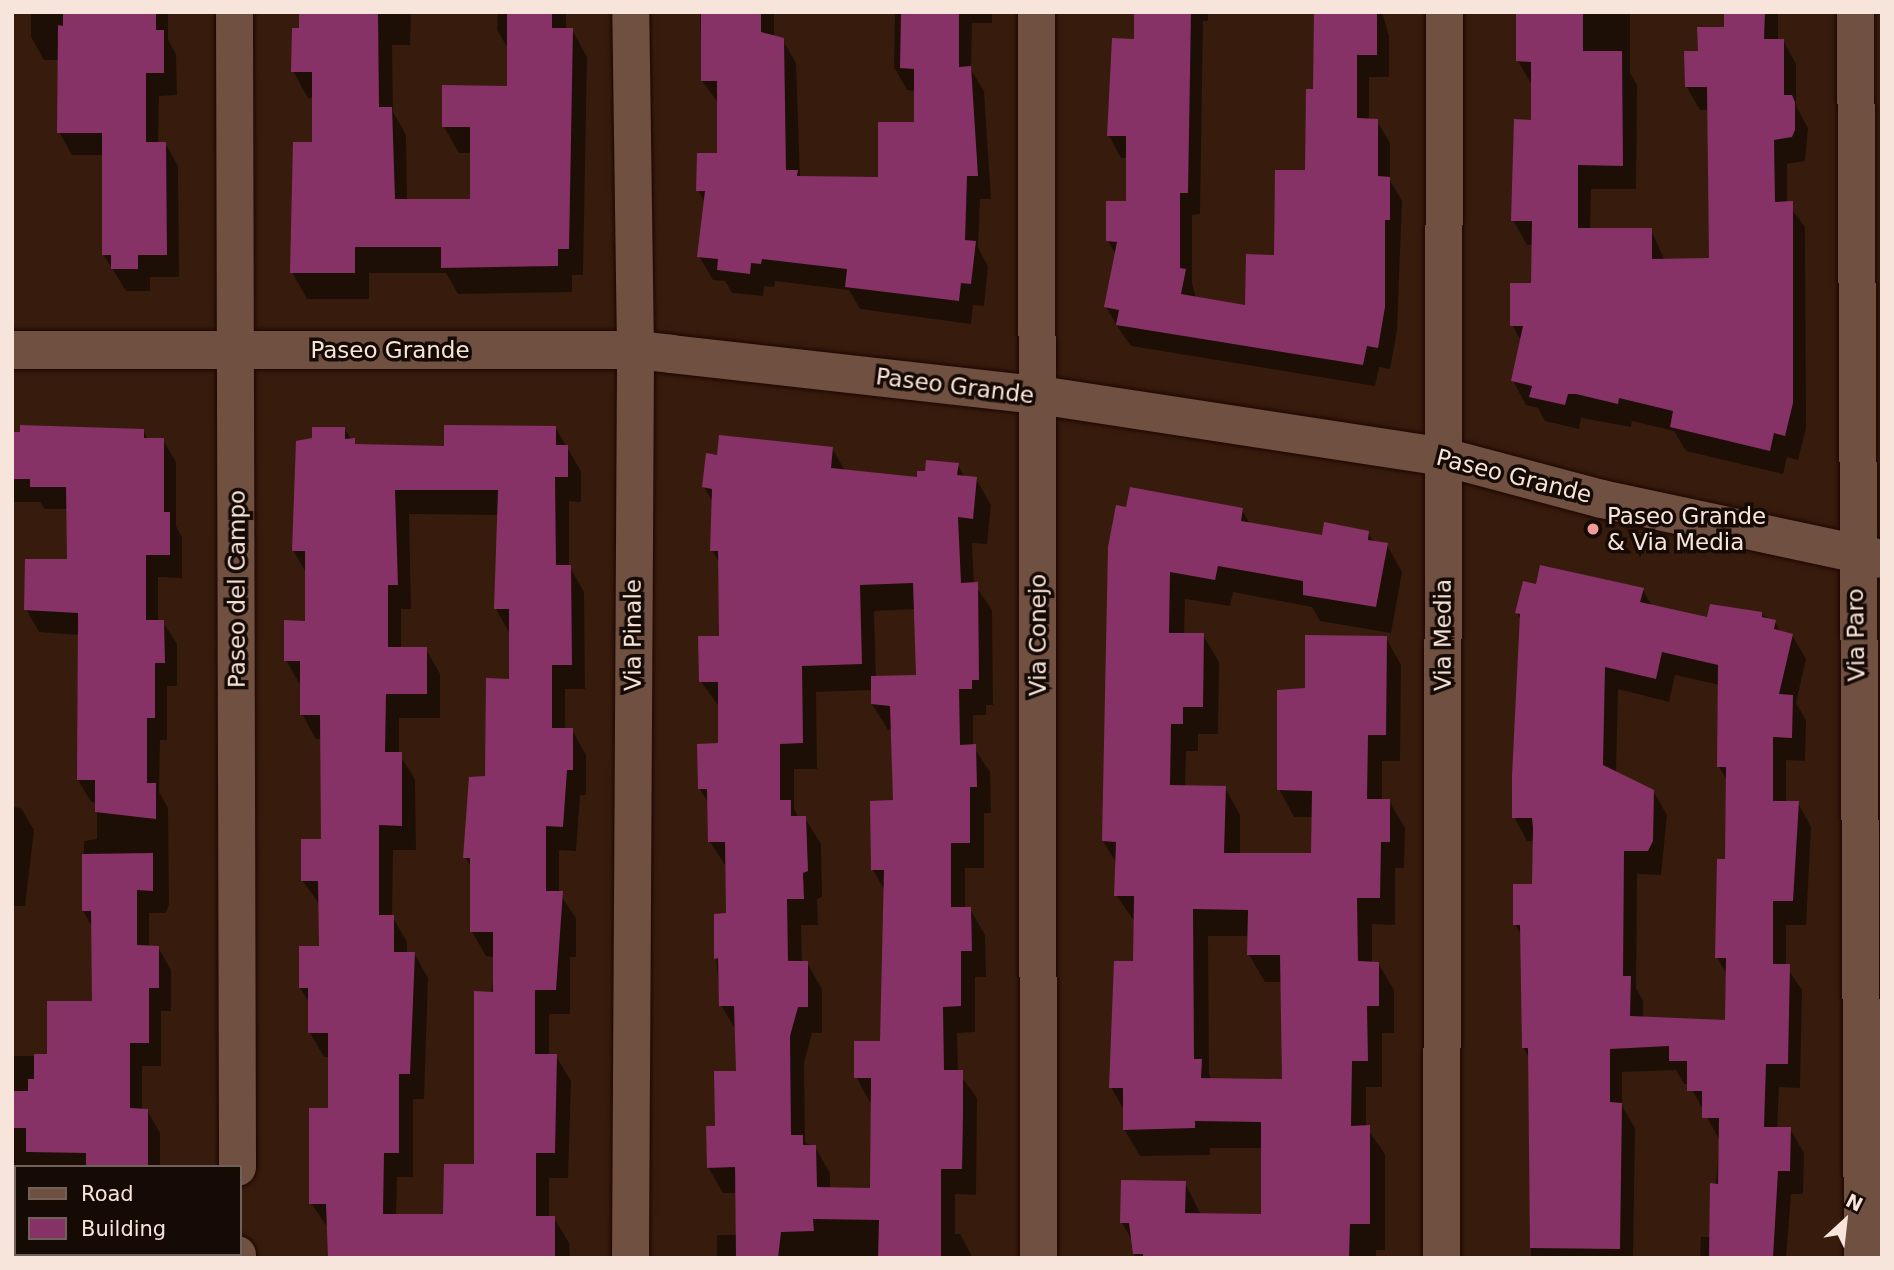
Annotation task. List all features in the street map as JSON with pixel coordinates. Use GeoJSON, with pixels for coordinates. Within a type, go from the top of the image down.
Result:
{"type":"FeatureCollection","features":[{"type":"Feature","properties":{"kind":"street","name":"Paseo del Campo"},"geometry":{"type":"LineString","coordinates":[[234,12],[237,350],[237,1165]]}},
{"type":"Feature","properties":{"kind":"street","name":"Via Pinale"},"geometry":{"type":"LineString","coordinates":[[630,12],[635,350],[630,1258]]}},
{"type":"Feature","properties":{"kind":"street","name":"Via Conejo"},"geometry":{"type":"LineString","coordinates":[[1036,12],[1039,396],[1038,1258]]}},
{"type":"Feature","properties":{"kind":"street","name":"Via Media"},"geometry":{"type":"LineString","coordinates":[[1441,1258],[1444,12]]}},
{"type":"Feature","properties":{"kind":"street","name":"Via Paro"},"geometry":{"type":"LineString","coordinates":[[1855,12],[1869,556],[1862,1258]]}},
{"type":"Feature","properties":{"kind":"street","name":"Paseo Grande"},"geometry":{"type":"LineString","coordinates":[[12,349],[635,350],[1039,396],[1444,457],[1602,499],[1869,556]]}},
{"type":"Feature","properties":{"kind":"building"},"geometry":{"type":"Polygon","coordinates":[[[63,12],[156,12],[156,30],[164,30],[164,73],[146,73],[146,142],[166,142],[167,255],[138,255],[138,269],[111,269],[111,255],[102,255],[102,133],[57,133],[58,25],[63,26],[63,12]]]}},
{"type":"Feature","properties":{"kind":"building"},"geometry":{"type":"Polygon","coordinates":[[[299,12],[378,12],[379,107],[392,107],[395,199],[470,199],[470,127],[442,127],[442,85],[507,86],[507,12],[552,12],[552,28],[573,28],[569,249],[558,249],[558,266],[441,268],[441,247],[355,247],[355,273],[290,273],[293,142],[312,142],[312,72],[291,72],[292,28],[299,28],[299,12]]]}},
{"type":"Feature","properties":{"kind":"building"},"geometry":{"type":"Polygon","coordinates":[[[701,12],[761,12],[761,32],[784,38],[786,170],[798,170],[797,176],[878,177],[878,122],[914,122],[914,69],[900,68],[901,12],[959,12],[959,67],[971,66],[978,176],[967,176],[965,240],[976,241],[971,284],[961,283],[959,301],[845,287],[847,269],[762,259],[761,264],[751,263],[750,274],[717,270],[718,259],[697,257],[705,191],[696,191],[697,153],[717,153],[717,81],[701,81],[701,12]]]}},
{"type":"Feature","properties":{"kind":"building"},"geometry":{"type":"Polygon","coordinates":[[[1134,12],[1191,12],[1188,193],[1180,193],[1180,268],[1186,269],[1181,294],[1245,305],[1246,254],[1274,255],[1275,170],[1305,170],[1306,89],[1313,89],[1314,12],[1377,12],[1377,55],[1357,55],[1357,118],[1378,119],[1378,176],[1390,177],[1390,220],[1385,220],[1385,307],[1378,348],[1367,346],[1363,365],[1116,325],[1119,310],[1104,307],[1117,242],[1106,241],[1106,201],[1126,201],[1126,136],[1107,136],[1112,38],[1134,39],[1134,12]]]}},
{"type":"Feature","properties":{"kind":"building"},"geometry":{"type":"Polygon","coordinates":[[[1516,12],[1583,13],[1583,51],[1622,51],[1623,166],[1578,165],[1578,228],[1652,228],[1652,259],[1709,258],[1707,87],[1685,87],[1684,51],[1698,51],[1697,27],[1724,27],[1724,12],[1765,12],[1764,39],[1784,39],[1784,95],[1792,95],[1795,102],[1795,130],[1792,137],[1774,140],[1775,202],[1793,201],[1793,403],[1785,436],[1774,433],[1770,451],[1670,427],[1673,411],[1619,398],[1618,404],[1576,394],[1568,394],[1565,405],[1529,397],[1532,386],[1511,381],[1523,326],[1510,326],[1510,283],[1531,283],[1532,221],[1511,221],[1514,119],[1531,120],[1531,62],[1516,61],[1516,12]]]}},
{"type":"Feature","properties":{"kind":"building"},"geometry":{"type":"Polygon","coordinates":[[[20,425],[144,429],[144,438],[164,438],[164,512],[170,512],[170,555],[146,555],[146,620],[164,620],[165,663],[155,663],[155,718],[147,718],[147,783],[156,783],[156,819],[95,812],[95,780],[77,780],[78,613],[24,610],[25,559],[67,559],[66,487],[30,487],[30,479],[12,479],[12,432],[20,432],[20,425]]]}},
{"type":"Feature","properties":{"kind":"building"},"geometry":{"type":"Polygon","coordinates":[[[444,425],[556,426],[556,445],[568,445],[568,477],[555,477],[556,565],[571,565],[572,665],[552,665],[552,728],[573,728],[573,770],[567,770],[563,827],[546,826],[546,891],[563,891],[556,990],[535,990],[535,1054],[557,1054],[555,1153],[536,1153],[536,1216],[555,1216],[555,1258],[328,1258],[326,1204],[309,1204],[309,1108],[328,1108],[328,1033],[308,1033],[308,988],[299,988],[299,946],[319,946],[318,881],[301,881],[301,839],[321,839],[320,715],[300,715],[300,661],[284,661],[284,620],[305,621],[305,551],[292,551],[296,441],[312,438],[312,427],[345,427],[345,439],[355,438],[355,444],[444,446],[444,425]],[[395,490],[398,585],[388,585],[388,647],[427,647],[427,694],[386,694],[385,752],[402,752],[402,826],[379,825],[379,915],[394,915],[394,952],[415,952],[410,1074],[399,1074],[399,1153],[384,1153],[383,1214],[443,1214],[444,1164],[474,1164],[474,991],[493,992],[493,932],[470,932],[470,858],[463,858],[469,777],[485,776],[486,678],[509,679],[509,609],[494,609],[498,490],[395,490]]]}},
{"type":"Feature","properties":{"kind":"building"},"geometry":{"type":"Polygon","coordinates":[[[719,435],[833,447],[831,468],[917,477],[917,471],[925,471],[926,460],[959,463],[957,475],[977,477],[973,519],[958,517],[961,583],[978,582],[979,680],[972,680],[972,689],[959,689],[960,745],[976,744],[977,787],[970,787],[970,843],[951,843],[951,907],[971,907],[972,951],[961,951],[961,1006],[943,1007],[944,1070],[963,1070],[963,1115],[962,1169],[941,1169],[941,1258],[878,1258],[879,1220],[813,1219],[814,1231],[781,1232],[778,1258],[736,1258],[735,1167],[707,1168],[706,1126],[715,1126],[714,1071],[736,1071],[734,1006],[719,1006],[718,958],[714,959],[714,914],[726,913],[725,842],[708,842],[707,789],[698,789],[697,744],[718,743],[718,682],[699,682],[698,636],[719,636],[718,551],[710,551],[712,489],[702,487],[706,453],[717,455],[719,435]],[[913,583],[860,585],[862,664],[802,666],[803,743],[780,744],[780,800],[791,800],[791,816],[806,816],[808,871],[803,873],[804,899],[787,899],[788,961],[808,961],[808,1007],[798,1007],[790,1036],[791,1135],[803,1135],[803,1145],[816,1145],[817,1187],[870,1188],[871,1078],[854,1078],[854,1041],[880,1041],[884,870],[871,870],[870,801],[893,800],[890,706],[871,704],[871,676],[916,675],[913,583]]]}},
{"type":"Feature","properties":{"kind":"building"},"geometry":{"type":"Polygon","coordinates":[[[1130,487],[1243,508],[1241,521],[1322,535],[1324,522],[1369,531],[1368,540],[1388,543],[1376,607],[1303,595],[1303,581],[1218,566],[1215,580],[1170,572],[1169,633],[1204,633],[1203,707],[1183,707],[1183,724],[1171,724],[1170,785],[1226,786],[1224,853],[1311,853],[1312,791],[1277,790],[1277,690],[1305,688],[1305,635],[1387,636],[1386,735],[1368,735],[1367,799],[1390,799],[1390,842],[1381,842],[1380,898],[1357,898],[1358,961],[1379,962],[1379,1006],[1367,1006],[1368,1061],[1352,1061],[1351,1126],[1370,1125],[1370,1224],[1350,1224],[1349,1258],[1143,1258],[1143,1254],[1133,1254],[1129,1223],[1120,1223],[1121,1180],[1186,1181],[1185,1213],[1261,1214],[1261,1122],[1195,1121],[1195,1128],[1123,1130],[1123,1088],[1109,1088],[1114,961],[1133,961],[1134,896],[1114,896],[1116,842],[1102,841],[1108,547],[1116,505],[1126,507],[1130,487]],[[1193,909],[1194,1059],[1202,1059],[1201,1078],[1282,1079],[1280,955],[1247,955],[1248,910],[1193,909]]]}},
{"type":"Feature","properties":{"kind":"building"},"geometry":{"type":"Polygon","coordinates":[[[1540,565],[1644,588],[1640,602],[1707,617],[1710,604],[1762,612],[1762,617],[1776,620],[1774,629],[1793,634],[1779,694],[1793,695],[1792,738],[1773,737],[1773,801],[1799,801],[1793,901],[1773,901],[1773,964],[1790,964],[1788,1064],[1766,1064],[1764,1127],[1791,1127],[1790,1171],[1778,1171],[1773,1258],[1709,1257],[1710,1183],[1718,1184],[1719,1118],[1702,1118],[1702,1091],[1687,1091],[1687,1061],[1669,1061],[1669,1046],[1610,1049],[1610,1102],[1622,1103],[1620,1249],[1530,1248],[1528,1048],[1522,1048],[1520,925],[1513,925],[1513,884],[1532,884],[1533,828],[1532,818],[1512,818],[1512,776],[1520,614],[1515,613],[1523,581],[1536,584],[1540,565]],[[1662,652],[1656,679],[1605,667],[1603,765],[1654,790],[1653,841],[1648,851],[1624,851],[1623,976],[1631,976],[1630,1016],[1725,1020],[1726,958],[1715,958],[1717,859],[1725,859],[1726,767],[1717,767],[1718,665],[1662,652]]]}},
{"type":"Feature","properties":{"kind":"building"},"geometry":{"type":"Polygon","coordinates":[[[153,853],[153,891],[137,890],[137,945],[159,946],[159,988],[149,988],[149,1043],[130,1043],[130,1108],[148,1109],[148,1165],[86,1165],[86,1153],[26,1152],[26,1128],[12,1128],[12,1091],[28,1091],[28,1079],[34,1079],[34,1054],[47,1054],[47,1001],[92,1001],[91,911],[82,911],[82,854],[153,853]]]}},
{"type":"Feature","properties":{"kind":"place","name":"Paseo Grande & Via Media"},"geometry":{"type":"Point","coordinates":[1593,529]}}]}
